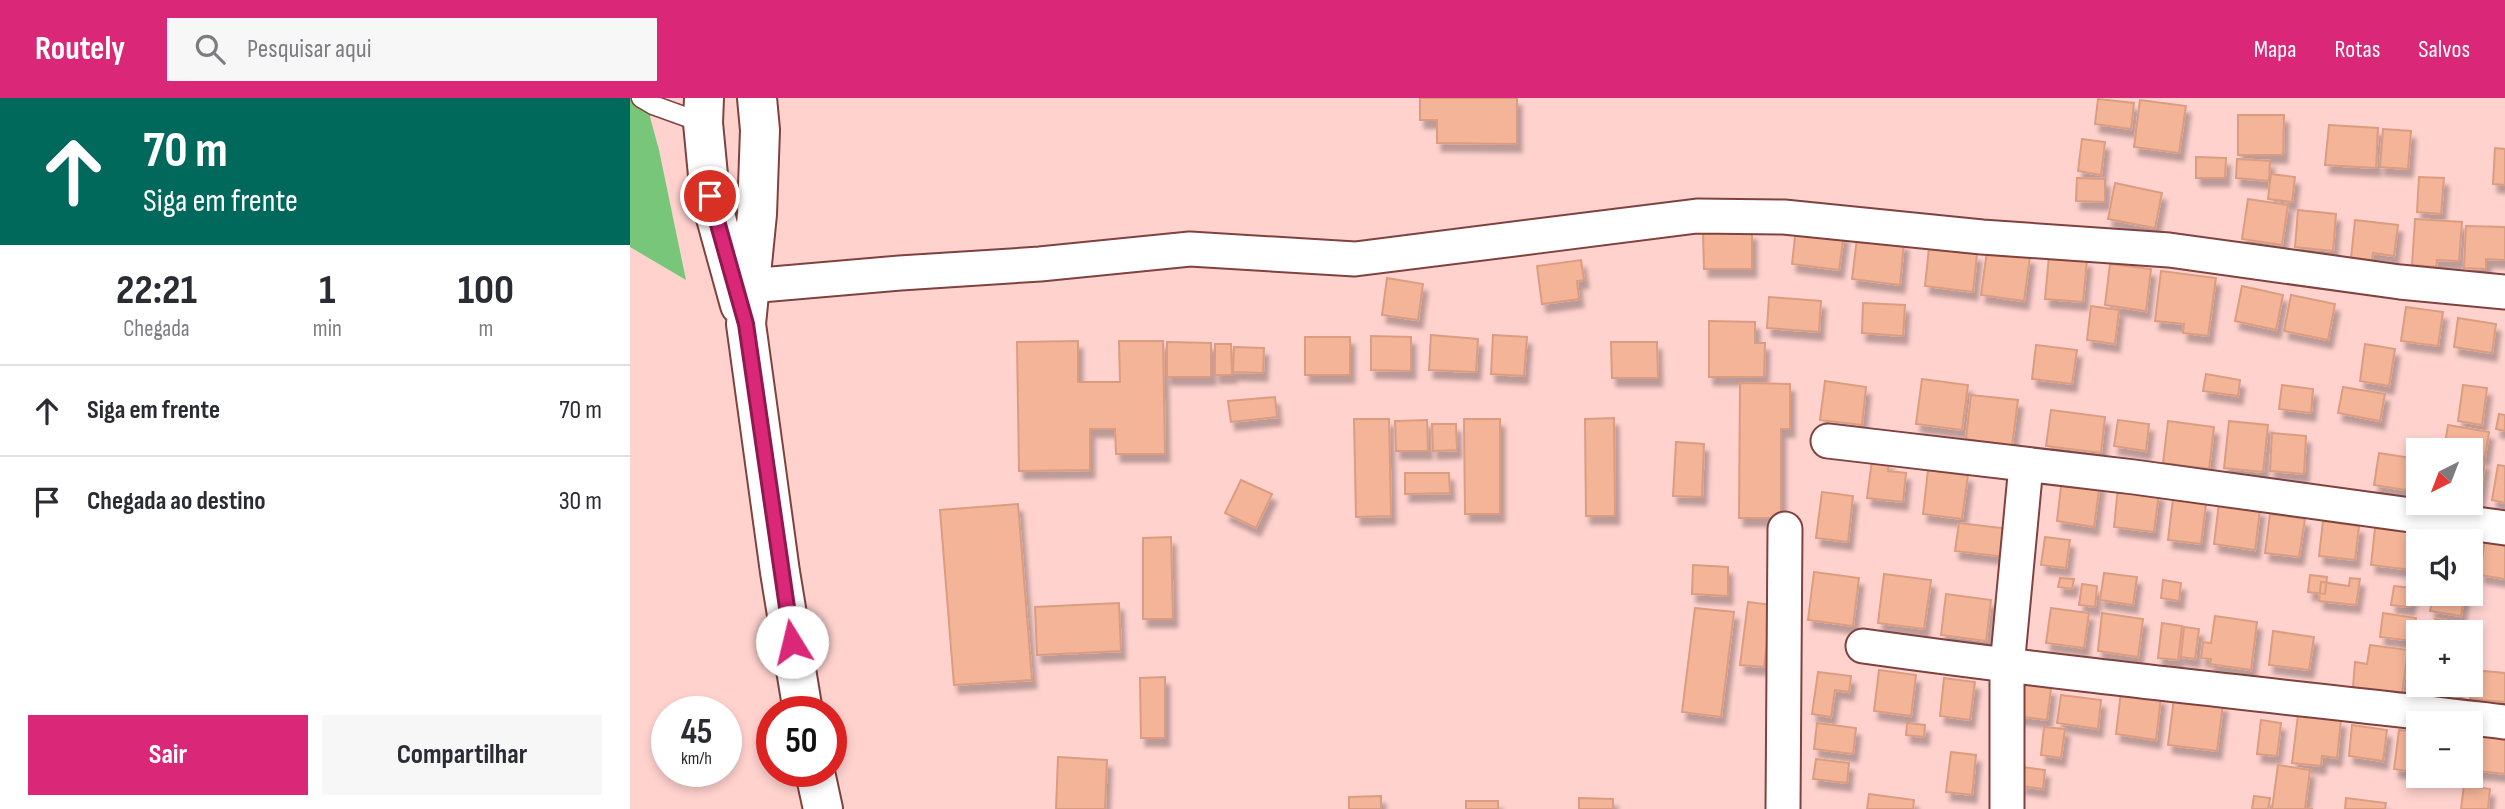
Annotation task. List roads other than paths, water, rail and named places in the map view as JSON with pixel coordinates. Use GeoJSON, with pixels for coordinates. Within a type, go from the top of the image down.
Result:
{"type":"FeatureCollection","features":[{"type":"Feature","properties":{"kind":"main road"},"geometry":{"type":"LineString","coordinates":[[704,110],[710,196],[746,324],[780,572],[800,696]]}},
{"type":"Feature","properties":{"kind":"main road"},"geometry":{"type":"LineString","coordinates":[[746,324],[757,214],[758,114]]}},
{"type":"Feature","properties":{"kind":"main road"},"geometry":{"type":"LineString","coordinates":[[819,787],[824,809]]}},
{"type":"Feature","properties":{"kind":"street"},"geometry":{"type":"LineString","coordinates":[[749,286],[1040,264],[1190,249],[1355,259],[1697,216],[1784,217],[1982,237],[2169,250],[2400,282],[2505,292]]}},
{"type":"Feature","properties":{"kind":"street"},"geometry":{"type":"LineString","coordinates":[[1828,441],[2134,477],[2505,528]]}},
{"type":"Feature","properties":{"kind":"street"},"geometry":{"type":"LineString","coordinates":[[2007,809],[2007,667],[2026,465]]}},
{"type":"Feature","properties":{"kind":"street"},"geometry":{"type":"LineString","coordinates":[[1783,809],[1785,529]]}},
{"type":"Feature","properties":{"kind":"street"},"geometry":{"type":"LineString","coordinates":[[1863,646],[2007,667],[2082,673],[2505,722]]}},
{"type":"Feature","properties":{"kind":"lane"},"geometry":{"type":"LineString","coordinates":[[641,98],[653,105],[704,110]]}}]}
